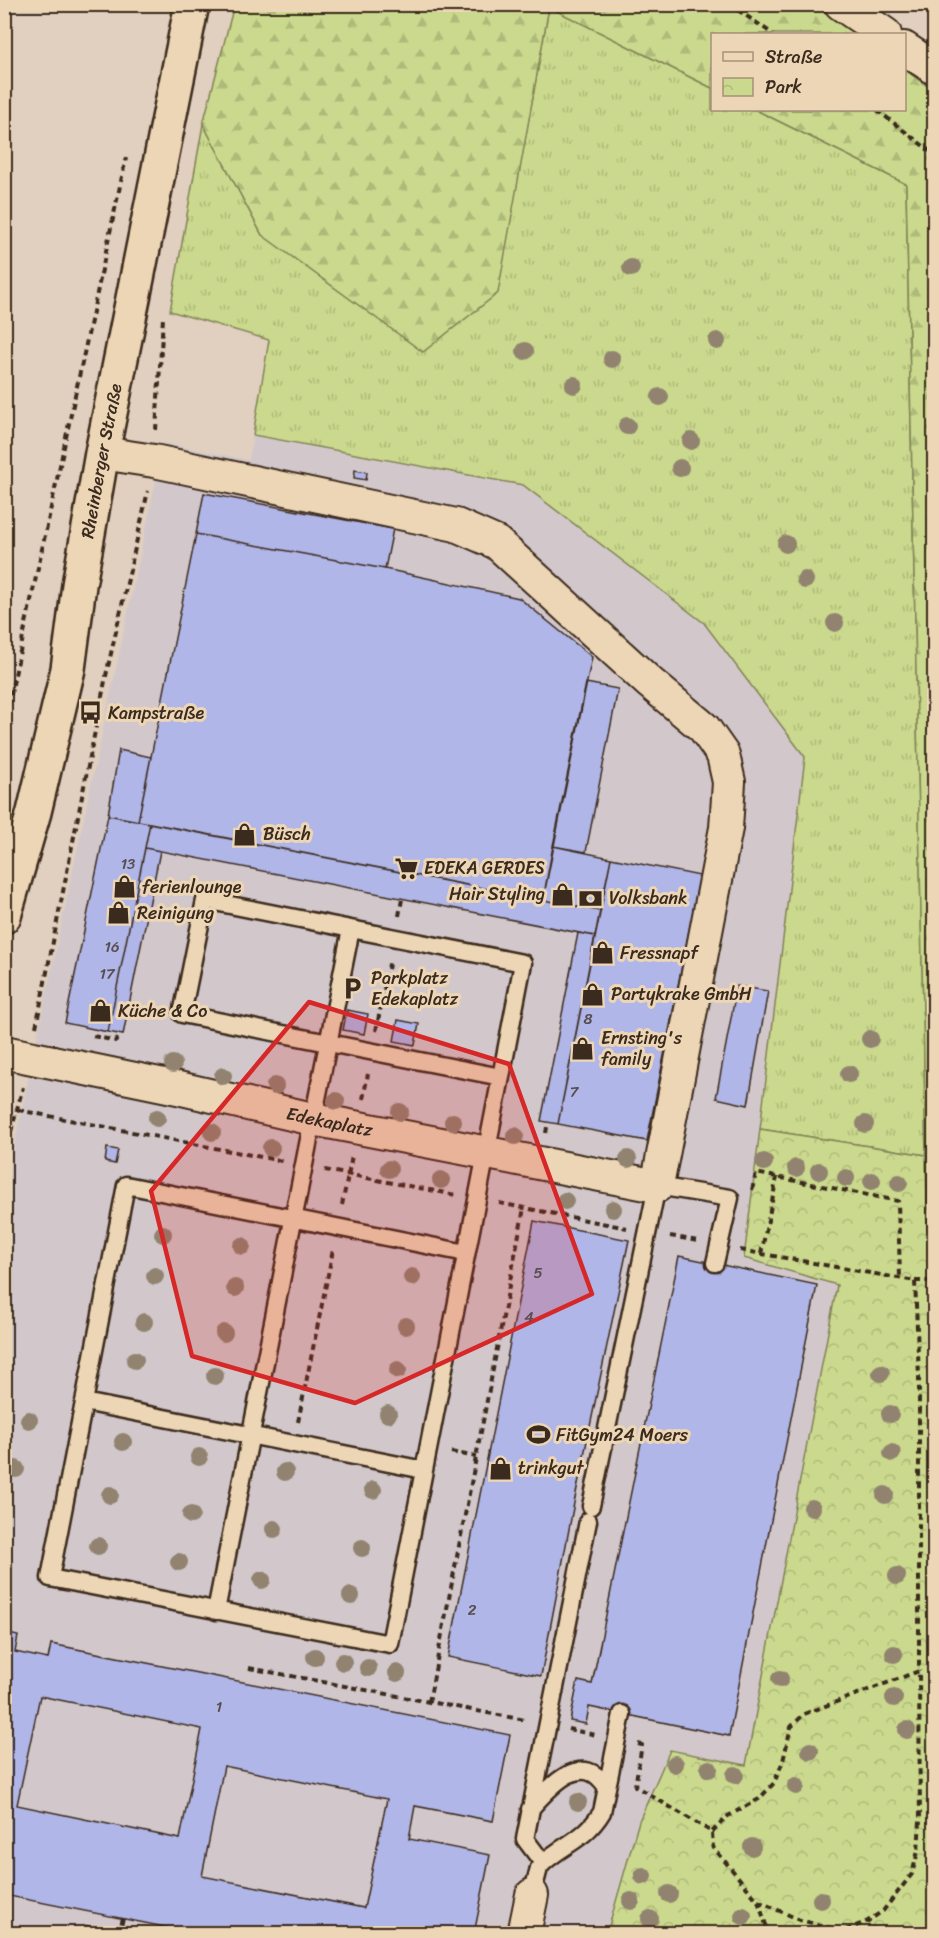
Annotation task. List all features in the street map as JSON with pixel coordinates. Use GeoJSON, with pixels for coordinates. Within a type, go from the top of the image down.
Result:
{"type":"FeatureCollection","features":[{"type":"Feature","properties":{"kind":"main road","name":"Rheinberger Straße"},"geometry":{"type":"LineString","coordinates":[[4,916],[34,812],[68,669],[79,585],[102,453],[192,4]]}},
{"type":"Feature","properties":{"kind":"street"},"geometry":{"type":"LineString","coordinates":[[841,4],[884,33]]}},
{"type":"Feature","properties":{"kind":"street"},"geometry":{"type":"LineString","coordinates":[[906,49],[934,68]]}},
{"type":"Feature","properties":{"kind":"street"},"geometry":{"type":"LineString","coordinates":[[102,453],[154,461],[456,525],[497,543],[649,682],[704,728],[723,755],[729,782],[726,828],[657,1186]]}},
{"type":"Feature","properties":{"kind":"street","name":"Edekaplatz"},"geometry":{"type":"LineString","coordinates":[[17,1055],[178,1088],[312,1119],[657,1186]]}},
{"type":"Feature","properties":{"kind":"street"},"geometry":{"type":"LineString","coordinates":[[524,1934],[532,1895]]}},
{"type":"Feature","properties":{"kind":"lane"},"geometry":{"type":"LineString","coordinates":[[466,1253],[126,1185],[50,1578],[390,1644],[466,1253],[501,1077],[523,963],[205,900],[182,1014],[501,1077]]}},
{"type":"Feature","properties":{"kind":"lane"},"geometry":{"type":"LineString","coordinates":[[216,1611],[351,929]]}},
{"type":"Feature","properties":{"kind":"lane"},"geometry":{"type":"LineString","coordinates":[[543,1863],[525,1839],[530,1809],[657,1186],[730,1198],[715,1263]]}},
{"type":"Feature","properties":{"kind":"lane"},"geometry":{"type":"LineString","coordinates":[[84,1402],[424,1470]]}},
{"type":"Feature","properties":{"kind":"lane"},"geometry":{"type":"LineString","coordinates":[[532,1895],[539,1868],[543,1863],[583,1836],[602,1812],[622,1714]]}},
{"type":"Feature","properties":{"kind":"lane"},"geometry":{"type":"LineString","coordinates":[[530,1809],[550,1787],[579,1770],[590,1772],[601,1778],[607,1788]]}},
{"type":"Feature","properties":{"kind":"path"},"geometry":{"type":"LineString","coordinates":[[729,4],[772,33]]}},
{"type":"Feature","properties":{"kind":"path"},"geometry":{"type":"LineString","coordinates":[[878,111],[934,154]]}},
{"type":"Feature","properties":{"kind":"path"},"geometry":{"type":"LineString","coordinates":[[4,726],[127,155]]}},
{"type":"Feature","properties":{"kind":"path"},"geometry":{"type":"LineString","coordinates":[[4,1162],[18,1110],[17,1055],[36,1025],[107,672],[154,461],[164,310]]}},
{"type":"Feature","properties":{"kind":"path"},"geometry":{"type":"LineString","coordinates":[[298,1423],[402,899]]}},
{"type":"Feature","properties":{"kind":"path"},"geometry":{"type":"LineString","coordinates":[[36,1025],[48,1027]]}},
{"type":"Feature","properties":{"kind":"path"},"geometry":{"type":"LineString","coordinates":[[82,1034],[116,1041],[118,1033]]}},
{"type":"Feature","properties":{"kind":"path"},"geometry":{"type":"LineString","coordinates":[[18,1110],[739,1250],[900,1279],[934,1281]]}},
{"type":"Feature","properties":{"kind":"path"},"geometry":{"type":"LineString","coordinates":[[751,1195],[756,1173],[898,1201],[900,1279]]}},
{"type":"Feature","properties":{"kind":"path"},"geometry":{"type":"LineString","coordinates":[[761,1254],[777,1177]]}},
{"type":"Feature","properties":{"kind":"path"},"geometry":{"type":"LineString","coordinates":[[429,1702],[524,1208]]}},
{"type":"Feature","properties":{"kind":"path"},"geometry":{"type":"LineString","coordinates":[[739,1250],[742,1239]]}},
{"type":"Feature","properties":{"kind":"path"},"geometry":{"type":"LineString","coordinates":[[836,1934],[868,1921],[883,1911],[912,1874],[918,1851],[920,1821],[919,1377],[915,1281]]}},
{"type":"Feature","properties":{"kind":"path"},"geometry":{"type":"LineString","coordinates":[[712,1832],[728,1816],[759,1799],[774,1783],[783,1761],[791,1727],[804,1714],[919,1671]]}},
{"type":"Feature","properties":{"kind":"path"},"geometry":{"type":"LineString","coordinates":[[758,1900],[800,1920],[842,1931]]}},
{"type":"Feature","properties":{"kind":"path"},"geometry":{"type":"LineString","coordinates":[[81,1934],[83,1926],[118,1934],[123,1918]]}},
{"type":"Feature","properties":{"kind":"path"},"geometry":{"type":"LineString","coordinates":[[868,1921],[877,1934]]}},
{"type":"Feature","properties":{"kind":"highlighted area"},"geometry":{"type":"Polygon","coordinates":[[[309,1002],[509,1064],[592,1294],[355,1403],[192,1356],[151,1191],[309,1002]]]}},
{"type":"Feature","properties":{"kind":"shaded area"},"geometry":{"type":"Polygon","coordinates":[[[253,435],[523,485],[704,623],[805,757],[744,1258],[837,1285],[746,1765],[639,1821],[607,1933],[200,1934],[177,1929],[176,1934],[5,1934],[5,1188],[164,443],[249,460],[253,435]]]}},
{"type":"Feature","properties":{"kind":"green space"},"geometry":{"type":"Polygon","coordinates":[[[813,4],[854,33],[711,33],[711,88],[549,7],[498,293],[423,352],[262,235],[203,124],[234,5],[813,4]]]}},
{"type":"Feature","properties":{"kind":"green space"},"geometry":{"type":"Polygon","coordinates":[[[549,7],[711,88],[711,111],[758,111],[906,184],[926,1155],[760,1129],[805,757],[704,623],[523,485],[253,435],[269,340],[170,311],[203,124],[262,235],[497,293],[549,7]]]}},
{"type":"Feature","properties":{"kind":"green space"},"geometry":{"type":"Polygon","coordinates":[[[906,71],[934,91],[934,1547],[906,184],[758,111],[906,111],[906,71]]]}},
{"type":"Feature","properties":{"kind":"green space"},"geometry":{"type":"Polygon","coordinates":[[[760,1129],[926,1155],[934,1547],[934,1933],[607,1933],[639,1821],[670,1750],[746,1765],[837,1285],[744,1258],[760,1129]]]}},
{"type":"Feature","properties":{"kind":"building"},"geometry":{"type":"Polygon","coordinates":[[[934,4],[934,16],[922,7],[934,4]]]}},
{"type":"Feature","properties":{"kind":"building"},"geometry":{"type":"Polygon","coordinates":[[[355,470],[367,472],[366,480],[354,478],[355,470]]]}},
{"type":"Feature","properties":{"kind":"building"},"geometry":{"type":"Polygon","coordinates":[[[204,493],[393,529],[385,569],[196,534],[204,493]]]}},
{"type":"Feature","properties":{"kind":"building"},"geometry":{"type":"Polygon","coordinates":[[[196,534],[385,569],[519,598],[592,657],[543,900],[138,821],[196,534]]]}},
{"type":"Feature","properties":{"kind":"building"},"geometry":{"type":"Polygon","coordinates":[[[586,683],[618,689],[586,852],[553,846],[586,683]]]}},
{"type":"Feature","properties":{"kind":"building"},"geometry":{"type":"Polygon","coordinates":[[[119,750],[151,757],[138,821],[108,815],[119,750]]]}},
{"type":"Feature","properties":{"kind":"building"},"geometry":{"type":"Polygon","coordinates":[[[108,815],[150,823],[108,1032],[65,1023],[108,815]]]}},
{"type":"Feature","properties":{"kind":"building"},"geometry":{"type":"Polygon","coordinates":[[[150,823],[600,911],[595,936],[145,848],[150,823]]]}},
{"type":"Feature","properties":{"kind":"building"},"geometry":{"type":"Polygon","coordinates":[[[553,846],[611,858],[600,911],[543,900],[553,846]]]}},
{"type":"Feature","properties":{"kind":"building"},"geometry":{"type":"Polygon","coordinates":[[[145,848],[160,851],[123,1035],[108,1032],[145,848]]]}},
{"type":"Feature","properties":{"kind":"building"},"geometry":{"type":"Polygon","coordinates":[[[611,858],[700,876],[647,1141],[558,1124],[611,858]]]}},
{"type":"Feature","properties":{"kind":"building"},"geometry":{"type":"Polygon","coordinates":[[[578,933],[595,936],[558,1124],[541,1121],[578,933]]]}},
{"type":"Feature","properties":{"kind":"building"},"geometry":{"type":"Polygon","coordinates":[[[737,986],[768,991],[748,1105],[716,1098],[737,986]]]}},
{"type":"Feature","properties":{"kind":"building"},"geometry":{"type":"Polygon","coordinates":[[[347,1010],[368,1014],[364,1034],[343,1030],[347,1010]]]}},
{"type":"Feature","properties":{"kind":"building"},"geometry":{"type":"Polygon","coordinates":[[[398,1020],[419,1024],[415,1045],[394,1041],[398,1020]]]}},
{"type":"Feature","properties":{"kind":"building"},"geometry":{"type":"Polygon","coordinates":[[[107,1148],[118,1150],[115,1164],[105,1162],[107,1148]]]}},
{"type":"Feature","properties":{"kind":"building"},"geometry":{"type":"Polygon","coordinates":[[[534,1221],[629,1240],[574,1503],[541,1676],[448,1657],[534,1221]]]}},
{"type":"Feature","properties":{"kind":"building"},"geometry":{"type":"Polygon","coordinates":[[[679,1256],[817,1285],[729,1736],[589,1707],[586,1724],[570,1721],[578,1681],[592,1684],[679,1256]]]}},
{"type":"Feature","properties":{"kind":"building"},"geometry":{"type":"Polygon","coordinates":[[[4,1633],[18,1636],[15,1652],[48,1659],[51,1644],[510,1735],[493,1821],[415,1806],[409,1839],[490,1855],[474,1934],[200,1934],[4,1895],[4,1633]],[[40,1696],[17,1805],[180,1839],[202,1729],[40,1696]],[[224,1766],[202,1876],[364,1908],[387,1799],[224,1766]]]}},
{"type":"Feature","properties":{"kind":"place","name":"Kampstraße"},"geometry":{"type":"Point","coordinates":[90,713]}},
{"type":"Feature","properties":{"kind":"place","name":"Büsch"},"geometry":{"type":"Point","coordinates":[245,834]}},
{"type":"Feature","properties":{"kind":"place","name":"EDEKA GERDES"},"geometry":{"type":"Point","coordinates":[406,868]}},
{"type":"Feature","properties":{"kind":"place","name":"ferienlounge"},"geometry":{"type":"Point","coordinates":[124,887]}},
{"type":"Feature","properties":{"kind":"place","name":"Hair Styling"},"geometry":{"type":"Point","coordinates":[563,894]}},
{"type":"Feature","properties":{"kind":"place","name":"Volksbank"},"geometry":{"type":"Point","coordinates":[591,898]}},
{"type":"Feature","properties":{"kind":"place","name":"Reinigung"},"geometry":{"type":"Point","coordinates":[119,913]}},
{"type":"Feature","properties":{"kind":"place","name":"Fressnapf"},"geometry":{"type":"Point","coordinates":[602,953]}},
{"type":"Feature","properties":{"kind":"place","name":"Parkplatz Edekaplatz"},"geometry":{"type":"Point","coordinates":[353,988]}},
{"type":"Feature","properties":{"kind":"place","name":"Partykrake GmbH"},"geometry":{"type":"Point","coordinates":[593,994]}},
{"type":"Feature","properties":{"kind":"place","name":"Küche & Co"},"geometry":{"type":"Point","coordinates":[100,1011]}},
{"type":"Feature","properties":{"kind":"place","name":"Ernsting's family"},"geometry":{"type":"Point","coordinates":[583,1048]}},
{"type":"Feature","properties":{"kind":"place","name":"FitGym24 Moers"},"geometry":{"type":"Point","coordinates":[538,1435]}},
{"type":"Feature","properties":{"kind":"place","name":"trinkgut"},"geometry":{"type":"Point","coordinates":[500,1468]}}]}
